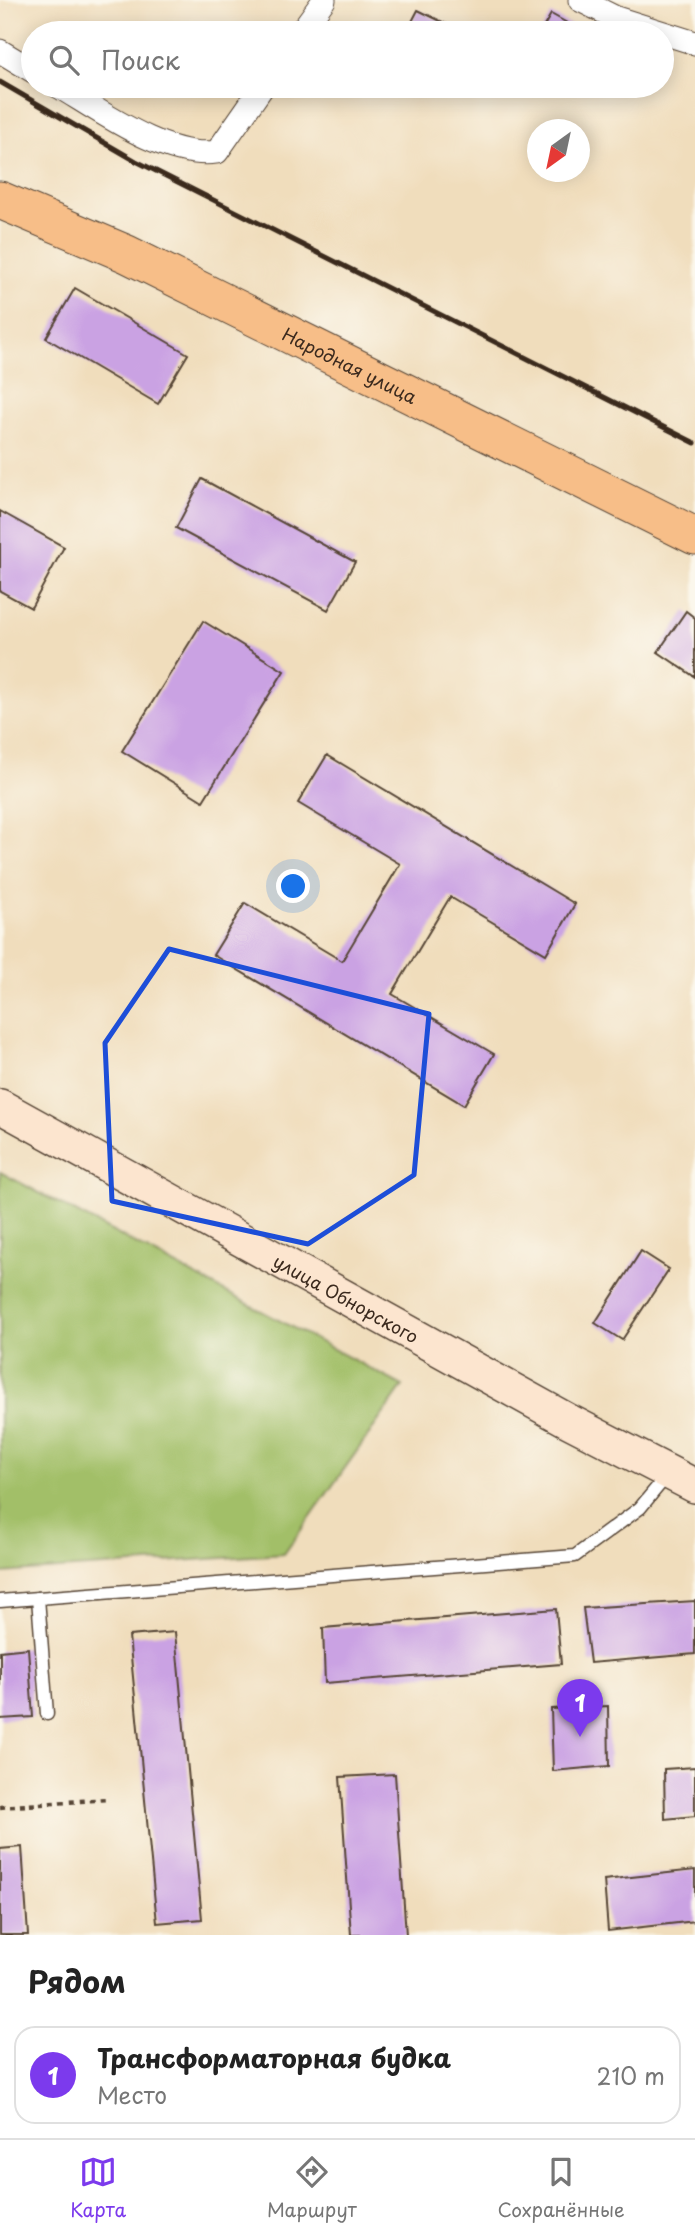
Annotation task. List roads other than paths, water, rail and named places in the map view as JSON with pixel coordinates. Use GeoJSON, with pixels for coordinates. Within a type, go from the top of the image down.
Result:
{"type":"FeatureCollection","features":[{"type":"Feature","properties":{"kind":"main road","name":"Народная улица"},"geometry":{"type":"LineString","coordinates":[[0,200],[127,254],[695,536]]}},
{"type":"Feature","properties":{"kind":"main road","name":"улица Обнорского"},"geometry":{"type":"LineString","coordinates":[[0,1106],[567,1420],[682,1479]]}},
{"type":"Feature","properties":{"kind":"street"},"geometry":{"type":"LineString","coordinates":[[309,21],[324,0]]}},
{"type":"Feature","properties":{"kind":"street"},"geometry":{"type":"LineString","coordinates":[[580,0],[625,21]]}},
{"type":"Feature","properties":{"kind":"street"},"geometry":{"type":"LineString","coordinates":[[674,36],[695,43]]}},
{"type":"Feature","properties":{"kind":"street"},"geometry":{"type":"LineString","coordinates":[[0,51],[21,64]]}},
{"type":"Feature","properties":{"kind":"street"},"geometry":{"type":"LineString","coordinates":[[80,98],[156,140],[202,155],[217,152],[255,98]]}},
{"type":"Feature","properties":{"kind":"lane"},"geometry":{"type":"LineString","coordinates":[[0,1601],[575,1556],[682,1479]]}},
{"type":"Feature","properties":{"kind":"lane"},"geometry":{"type":"LineString","coordinates":[[38,1598],[47,1714]]}},
{"type":"Feature","properties":{"kind":"railway"},"geometry":{"type":"LineString","coordinates":[[0,82],[21,94]]}},
{"type":"Feature","properties":{"kind":"railway"},"geometry":{"type":"LineString","coordinates":[[28,98],[136,161],[695,443]]}},
{"type":"Feature","properties":{"kind":"place","name":"Трансформаторная будка"},"geometry":{"type":"Point","coordinates":[580,1737]}}]}
